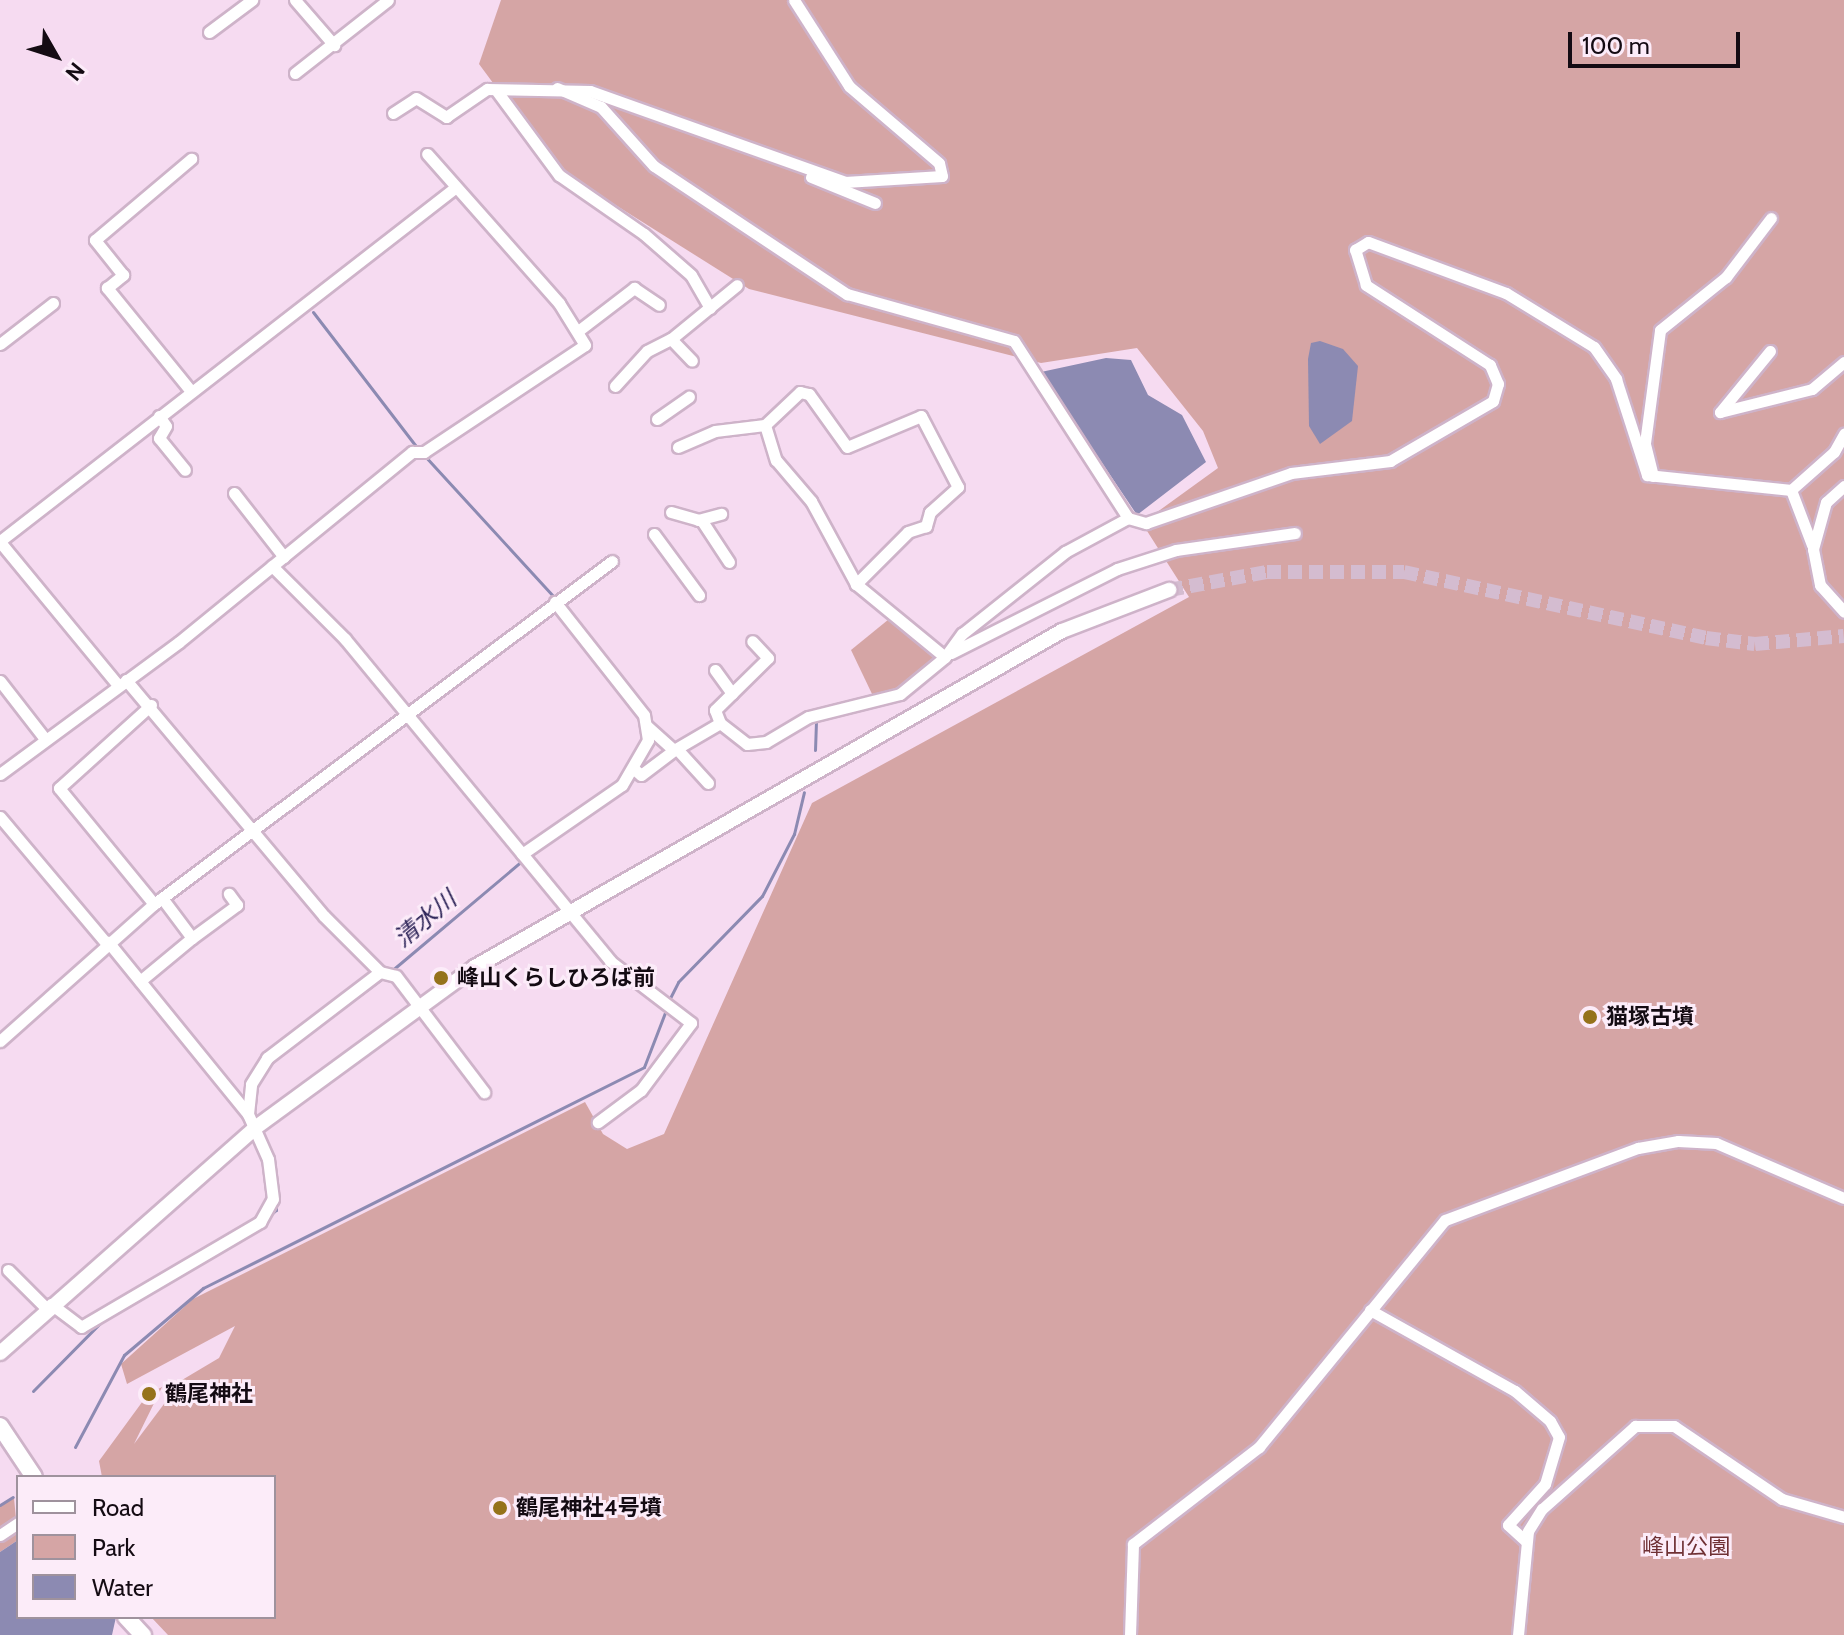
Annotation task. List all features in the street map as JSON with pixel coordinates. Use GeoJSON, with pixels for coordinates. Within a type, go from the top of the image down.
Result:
{"type":"FeatureCollection","features":[{"type":"Feature","properties":{"kind":"main road"},"geometry":{"type":"LineString","coordinates":[[0,1426],[33,1475]]}},
{"type":"Feature","properties":{"kind":"main road"},"geometry":{"type":"LineString","coordinates":[[128,1619],[143,1635]]}},
{"type":"Feature","properties":{"kind":"street"},"geometry":{"type":"LineString","coordinates":[[209,32],[227,12],[252,0]]}},
{"type":"Feature","properties":{"kind":"street"},"geometry":{"type":"LineString","coordinates":[[295,0],[334,45]]}},
{"type":"Feature","properties":{"kind":"street"},"geometry":{"type":"LineString","coordinates":[[295,73],[388,0]]}},
{"type":"Feature","properties":{"kind":"street"},"geometry":{"type":"LineString","coordinates":[[786,163],[870,184],[945,170],[849,86],[794,0]]}},
{"type":"Feature","properties":{"kind":"street"},"geometry":{"type":"LineString","coordinates":[[557,88],[601,107],[654,166],[847,294],[1014,341],[1128,518]]}},
{"type":"Feature","properties":{"kind":"street"},"geometry":{"type":"LineString","coordinates":[[393,113],[416,98],[446,117],[496,90],[557,88],[604,94],[786,163],[875,203]]}},
{"type":"Feature","properties":{"kind":"street"},"geometry":{"type":"LineString","coordinates":[[496,90],[559,175],[644,234],[691,275],[710,308]]}},
{"type":"Feature","properties":{"kind":"street"},"geometry":{"type":"LineString","coordinates":[[0,774],[284,557],[412,452],[424,452],[585,345],[578,331],[427,154]]}},
{"type":"Feature","properties":{"kind":"street"},"geometry":{"type":"LineString","coordinates":[[190,390],[107,288],[123,275],[95,240],[191,159]]}},
{"type":"Feature","properties":{"kind":"street"},"geometry":{"type":"LineString","coordinates":[[456,187],[190,390],[0,542],[122,682],[151,705],[250,831],[381,973],[396,976],[484,1092]]}},
{"type":"Feature","properties":{"kind":"street"},"geometry":{"type":"LineString","coordinates":[[1653,476],[1645,443],[1660,330],[1726,277],[1771,218]]}},
{"type":"Feature","properties":{"kind":"street"},"geometry":{"type":"LineString","coordinates":[[948,655],[962,634],[1065,552],[1128,518],[1166,519],[1291,473],[1390,461],[1493,401],[1498,384],[1490,365],[1366,285],[1355,250],[1368,242],[1506,293],[1594,347],[1616,379],[1639,461],[1653,476],[1791,490]]}},
{"type":"Feature","properties":{"kind":"street"},"geometry":{"type":"LineString","coordinates":[[615,386],[647,351],[671,339],[737,285]]}},
{"type":"Feature","properties":{"kind":"street"},"geometry":{"type":"LineString","coordinates":[[578,331],[634,288],[659,305]]}},
{"type":"Feature","properties":{"kind":"street"},"geometry":{"type":"LineString","coordinates":[[0,344],[53,303]]}},
{"type":"Feature","properties":{"kind":"street"},"geometry":{"type":"LineString","coordinates":[[671,339],[692,361]]}},
{"type":"Feature","properties":{"kind":"street"},"geometry":{"type":"LineString","coordinates":[[1770,351],[1720,412],[1812,389],[1844,362]]}},
{"type":"Feature","properties":{"kind":"street"},"geometry":{"type":"LineString","coordinates":[[678,447],[715,431],[765,425],[800,392],[847,447],[921,416],[937,439],[936,449],[958,487],[930,512],[926,526],[908,532],[856,584]]}},
{"type":"Feature","properties":{"kind":"street"},"geometry":{"type":"LineString","coordinates":[[657,419],[689,397]]}},
{"type":"Feature","properties":{"kind":"street"},"geometry":{"type":"LineString","coordinates":[[159,416],[166,426],[159,438],[185,470]]}},
{"type":"Feature","properties":{"kind":"street"},"geometry":{"type":"LineString","coordinates":[[765,425],[776,460],[811,501],[856,584],[948,655]]}},
{"type":"Feature","properties":{"kind":"street"},"geometry":{"type":"LineString","coordinates":[[1791,490],[1844,434]]}},
{"type":"Feature","properties":{"kind":"street"},"geometry":{"type":"LineString","coordinates":[[1813,549],[1826,502],[1844,486]]}},
{"type":"Feature","properties":{"kind":"street"},"geometry":{"type":"LineString","coordinates":[[1791,490],[1813,549],[1820,585],[1844,612]]}},
{"type":"Feature","properties":{"kind":"street"},"geometry":{"type":"LineString","coordinates":[[234,493],[284,557]]}},
{"type":"Feature","properties":{"kind":"street"},"geometry":{"type":"LineString","coordinates":[[671,512],[698,520],[721,514]]}},
{"type":"Feature","properties":{"kind":"street"},"geometry":{"type":"LineString","coordinates":[[698,520],[729,562]]}},
{"type":"Feature","properties":{"kind":"street"},"geometry":{"type":"LineString","coordinates":[[752,641],[768,658],[715,710],[720,723],[747,744],[777,739],[808,717],[900,694],[948,655],[1117,569],[1188,548],[1295,533]]}},
{"type":"Feature","properties":{"kind":"street"},"geometry":{"type":"LineString","coordinates":[[654,534],[699,595]]}},
{"type":"Feature","properties":{"kind":"street"},"geometry":{"type":"LineString","coordinates":[[0,1041],[158,901],[406,711],[612,561]]}},
{"type":"Feature","properties":{"kind":"street"},"geometry":{"type":"LineString","coordinates":[[272,566],[406,711],[571,908],[610,961],[691,1023],[641,1090],[598,1122]]}},
{"type":"Feature","properties":{"kind":"street"},"geometry":{"type":"LineString","coordinates":[[0,1353],[7,1340],[252,1121],[419,1004],[571,908],[1062,631],[1169,590]]}},
{"type":"Feature","properties":{"kind":"street"},"geometry":{"type":"LineString","coordinates":[[555,602],[651,727],[708,783]]}},
{"type":"Feature","properties":{"kind":"street"},"geometry":{"type":"LineString","coordinates":[[715,670],[732,693]]}},
{"type":"Feature","properties":{"kind":"street"},"geometry":{"type":"LineString","coordinates":[[0,681],[45,739]]}},
{"type":"Feature","properties":{"kind":"street"},"geometry":{"type":"LineString","coordinates":[[151,705],[59,788],[192,938]]}},
{"type":"Feature","properties":{"kind":"street"},"geometry":{"type":"LineString","coordinates":[[526,858],[638,772],[720,723]]}},
{"type":"Feature","properties":{"kind":"street"},"geometry":{"type":"LineString","coordinates":[[638,772],[651,727]]}},
{"type":"Feature","properties":{"kind":"street"},"geometry":{"type":"LineString","coordinates":[[0,817],[140,981],[252,1121],[274,1179],[260,1222],[81,1327],[48,1306],[8,1270]]}},
{"type":"Feature","properties":{"kind":"street"},"geometry":{"type":"LineString","coordinates":[[140,981],[237,905],[229,894]]}},
{"type":"Feature","properties":{"kind":"street"},"geometry":{"type":"LineString","coordinates":[[252,1121],[251,1084],[267,1058],[381,973]]}},
{"type":"Feature","properties":{"kind":"street"},"geometry":{"type":"LineString","coordinates":[[1130,1635],[1133,1544],[1259,1447],[1445,1220],[1638,1148],[1716,1143],[1844,1198]]}},
{"type":"Feature","properties":{"kind":"street"},"geometry":{"type":"LineString","coordinates":[[1370,1310],[1461,1358],[1550,1421],[1559,1437],[1545,1484],[1508,1525],[1526,1541]]}},
{"type":"Feature","properties":{"kind":"street"},"geometry":{"type":"LineString","coordinates":[[1518,1635],[1526,1541],[1542,1509],[1615,1439],[1653,1422],[1674,1426],[1782,1499],[1844,1517]]}},
{"type":"Feature","properties":{"kind":"green space","name":"峰山公園"},"geometry":{"type":"Polygon","coordinates":[[[501,0],[1844,0],[1844,1635],[168,1635],[153,1619],[276,1619],[276,1475],[102,1475],[99,1461],[148,1394],[162,1387],[134,1444],[182,1380],[219,1358],[235,1326],[127,1384],[121,1364],[193,1299],[585,1102],[603,1134],[627,1149],[664,1134],[812,803],[1189,597],[1142,523],[1218,468],[1203,431],[1137,348],[1041,363],[749,289],[555,167],[479,64],[501,0]]]}},
{"type":"Feature","properties":{"kind":"green space"},"geometry":{"type":"Polygon","coordinates":[[[894,615],[937,661],[894,694],[873,696],[851,650],[894,615]]]}},
{"type":"Feature","properties":{"kind":"green space"},"geometry":{"type":"Polygon","coordinates":[[[14,1498],[16,1541],[0,1552],[0,1506],[14,1498]]]}},
{"type":"Feature","properties":{"kind":"water"},"geometry":{"type":"Polygon","coordinates":[[[1320,341],[1343,349],[1358,366],[1352,421],[1320,444],[1309,426],[1308,359],[1311,343],[1320,341]]]}},
{"type":"Feature","properties":{"kind":"water"},"geometry":{"type":"Polygon","coordinates":[[[1106,358],[1131,360],[1148,395],[1182,415],[1206,462],[1137,515],[1041,372],[1106,358]]]}},
{"type":"Feature","properties":{"kind":"water"},"geometry":{"type":"Polygon","coordinates":[[[16,1541],[16,1619],[116,1619],[112,1635],[0,1635],[0,1552],[16,1541]]]}},
{"type":"Feature","properties":{"kind":"waterway"},"geometry":{"type":"LineString","coordinates":[[313,312],[418,449]]}},
{"type":"Feature","properties":{"kind":"waterway"},"geometry":{"type":"LineString","coordinates":[[423,454],[556,599]]}},
{"type":"Feature","properties":{"kind":"waterway"},"geometry":{"type":"LineString","coordinates":[[815,750],[816,720]]}},
{"type":"Feature","properties":{"kind":"waterway"},"geometry":{"type":"LineString","coordinates":[[640,768],[650,746]]}},
{"type":"Feature","properties":{"kind":"waterway","name":"清水川"},"geometry":{"type":"LineString","coordinates":[[626,788],[636,775]]}},
{"type":"Feature","properties":{"kind":"waterway"},"geometry":{"type":"LineString","coordinates":[[668,1002],[678,982],[762,896],[794,834],[804,792]]}},
{"type":"Feature","properties":{"kind":"waterway","name":"清水川"},"geometry":{"type":"LineString","coordinates":[[390,972],[522,861]]}},
{"type":"Feature","properties":{"kind":"waterway"},"geometry":{"type":"LineString","coordinates":[[285,1051],[384,977]]}},
{"type":"Feature","properties":{"kind":"waterway"},"geometry":{"type":"LineString","coordinates":[[75,1447],[124,1355],[203,1288],[644,1067],[666,1010]]}},
{"type":"Feature","properties":{"kind":"waterway","name":"清水川"},"geometry":{"type":"LineString","coordinates":[[239,1241],[276,1210],[273,1157]]}},
{"type":"Feature","properties":{"kind":"waterway","name":"清水川"},"geometry":{"type":"LineString","coordinates":[[33,1391],[104,1319]]}},
{"type":"Feature","properties":{"kind":"waterway"},"geometry":{"type":"LineString","coordinates":[[0,1505],[13,1497]]}},
{"type":"Feature","properties":{"kind":"tunnel"},"geometry":{"type":"LineString","coordinates":[[1169,590],[1267,572],[1404,572],[1706,638],[1755,644],[1844,636]]}},
{"type":"Feature","properties":{"kind":"place","name":"峰山くらしひろば前"},"geometry":{"type":"Point","coordinates":[441,978]}},
{"type":"Feature","properties":{"kind":"place","name":"猫塚古墳"},"geometry":{"type":"Point","coordinates":[1590,1017]}},
{"type":"Feature","properties":{"kind":"place","name":"鶴尾神社"},"geometry":{"type":"Point","coordinates":[149,1394]}},
{"type":"Feature","properties":{"kind":"place","name":"鶴尾神社4号墳"},"geometry":{"type":"Point","coordinates":[500,1508]}}]}
